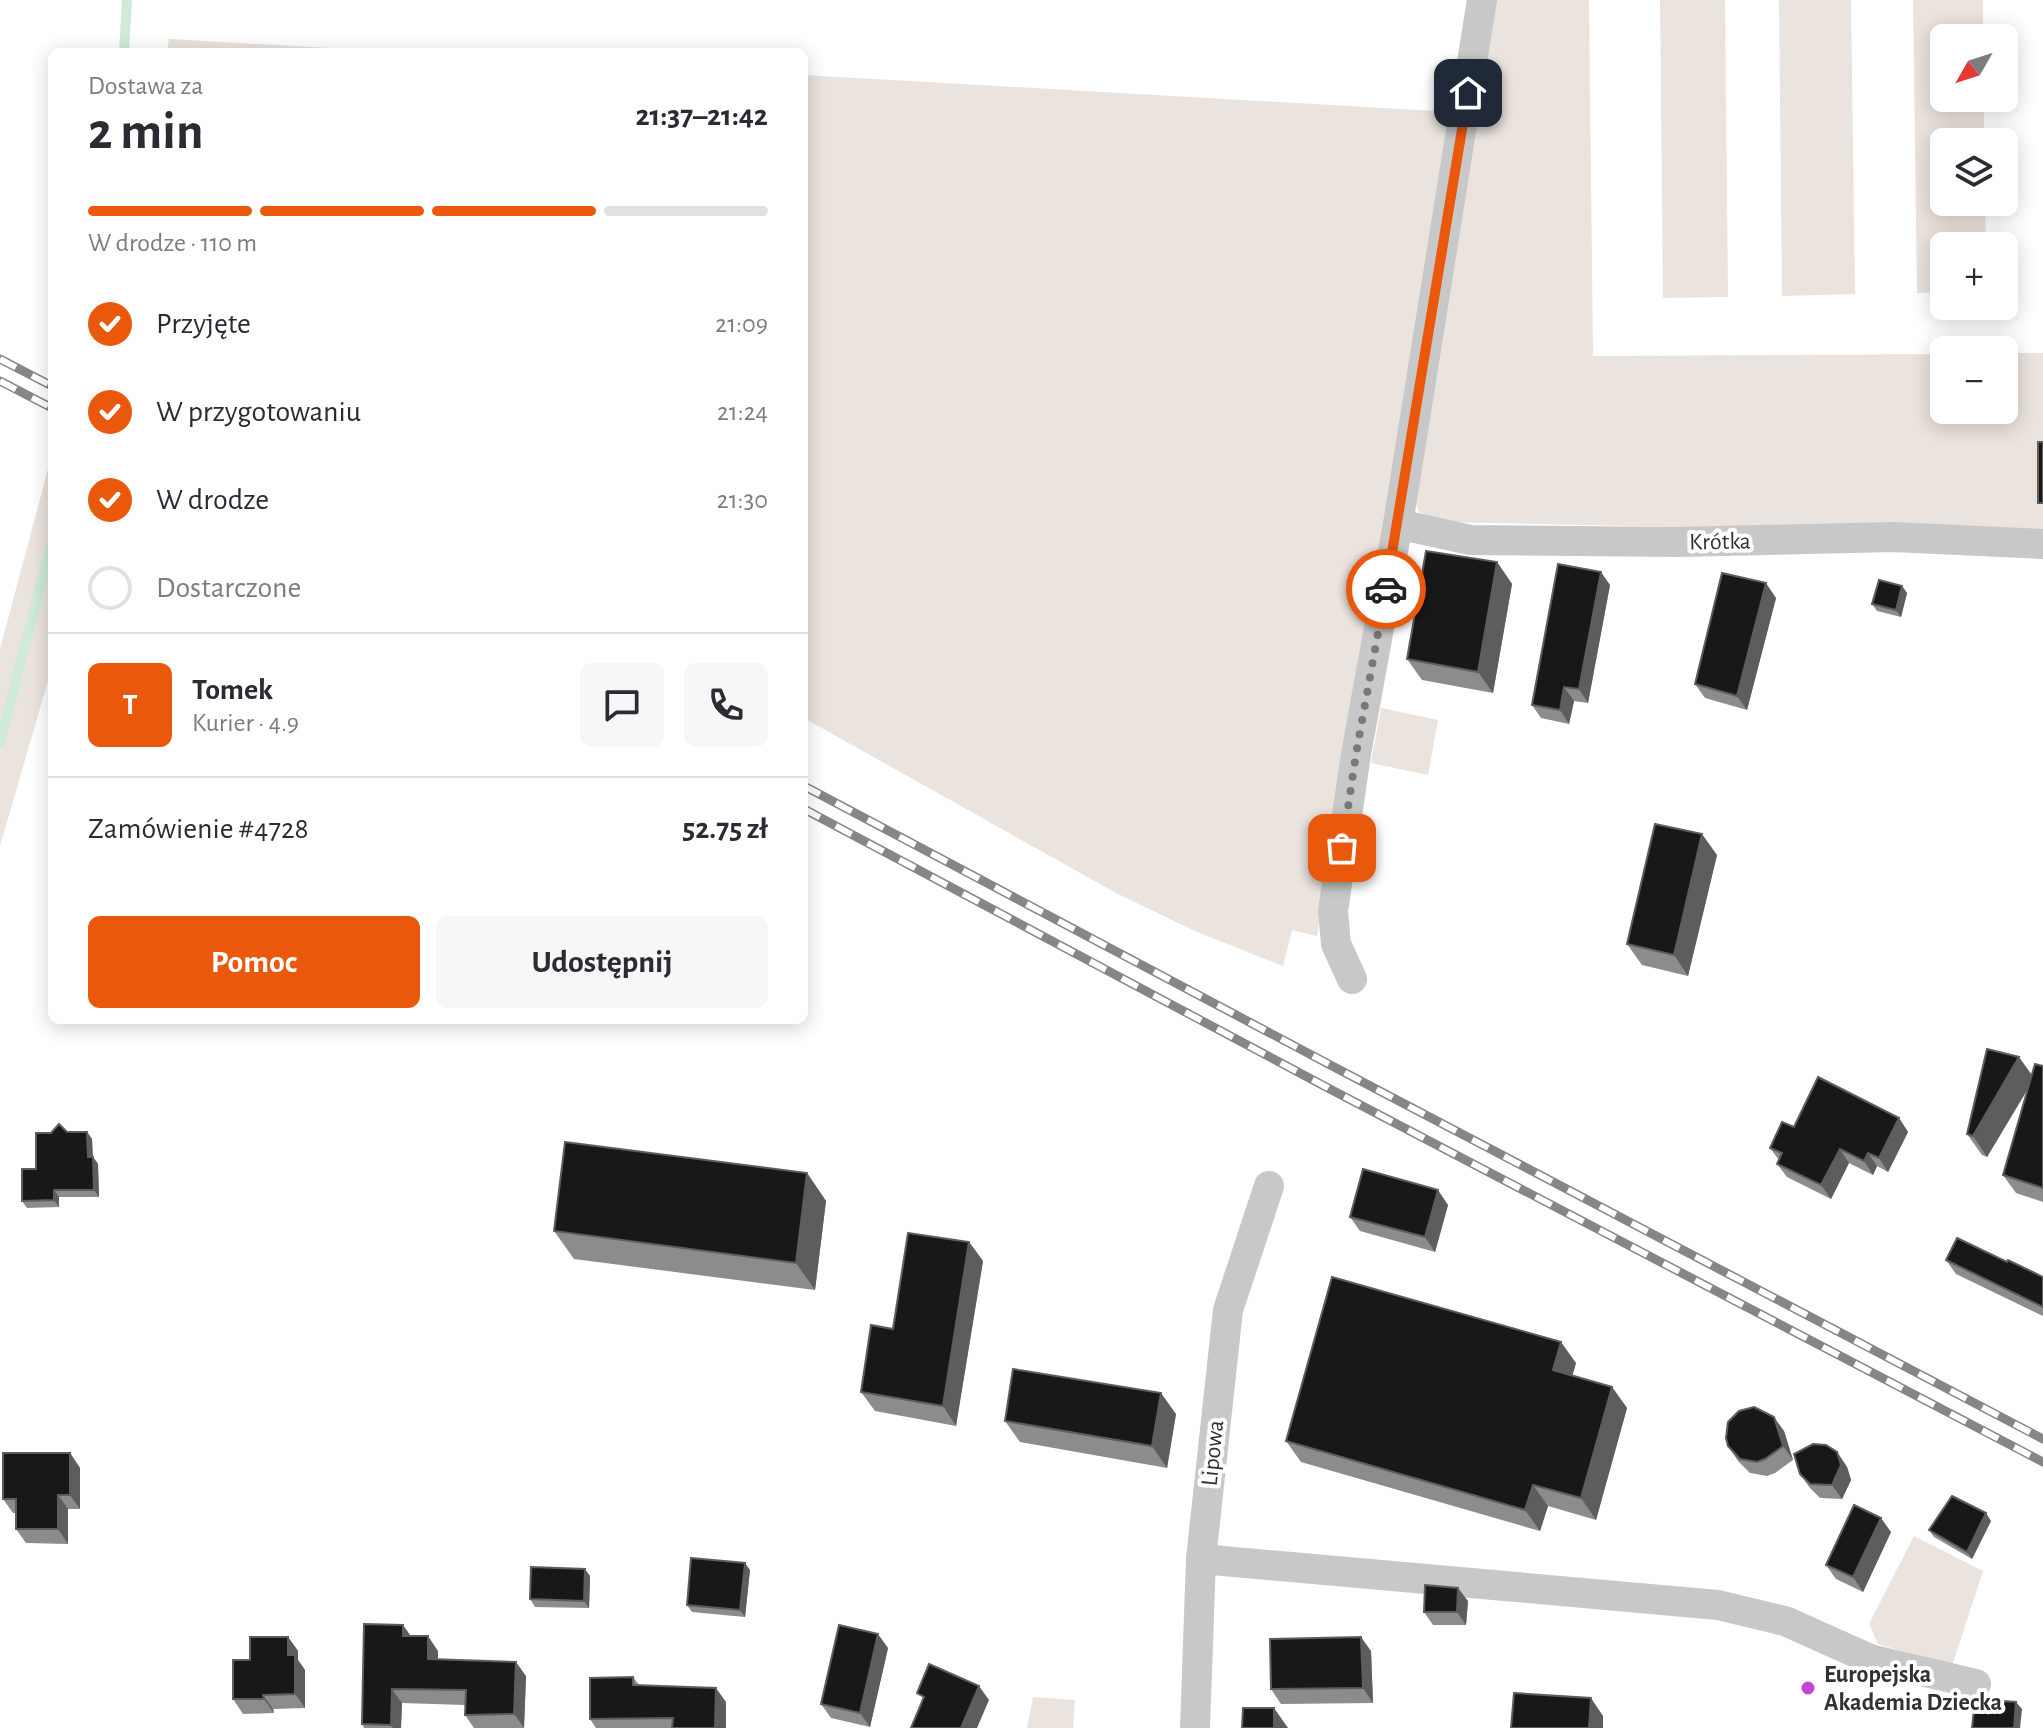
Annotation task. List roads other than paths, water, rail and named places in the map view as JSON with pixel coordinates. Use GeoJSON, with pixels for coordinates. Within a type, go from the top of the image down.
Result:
{"type":"FeatureCollection","features":[{"type":"Feature","properties":{"kind":"street"},"geometry":{"type":"LineString","coordinates":[[1352,979],[1336,944],[1333,911],[1356,754],[1398,524],[1482,0]]}},
{"type":"Feature","properties":{"kind":"street","name":"Krótka"},"geometry":{"type":"LineString","coordinates":[[1398,524],[1470,540],[1678,542],[1893,537],[2043,544]]}},
{"type":"Feature","properties":{"kind":"street","name":"Lipowa"},"geometry":{"type":"LineString","coordinates":[[1195,1728],[1201,1559],[1228,1310],[1269,1186]]}},
{"type":"Feature","properties":{"kind":"street"},"geometry":{"type":"LineString","coordinates":[[1201,1559],[1718,1605],[1785,1621],[1870,1659],[1976,1684]]}},
{"type":"Feature","properties":{"kind":"waterway"},"geometry":{"type":"LineString","coordinates":[[124,48],[127,0]]}},
{"type":"Feature","properties":{"kind":"waterway"},"geometry":{"type":"LineString","coordinates":[[0,742],[48,556]]}},
{"type":"Feature","properties":{"kind":"railway"},"geometry":{"type":"LineString","coordinates":[[0,359],[48,384]]}},
{"type":"Feature","properties":{"kind":"railway"},"geometry":{"type":"LineString","coordinates":[[0,381],[48,406]]}},
{"type":"Feature","properties":{"kind":"railway"},"geometry":{"type":"LineString","coordinates":[[808,788],[2043,1439]]}},
{"type":"Feature","properties":{"kind":"railway"},"geometry":{"type":"LineString","coordinates":[[808,811],[1328,1088],[2043,1462]]}},
{"type":"Feature","properties":{"kind":"place","name":"Europejska Akademia Dziecka"},"geometry":{"type":"Point","coordinates":[1808,1688]}}]}
